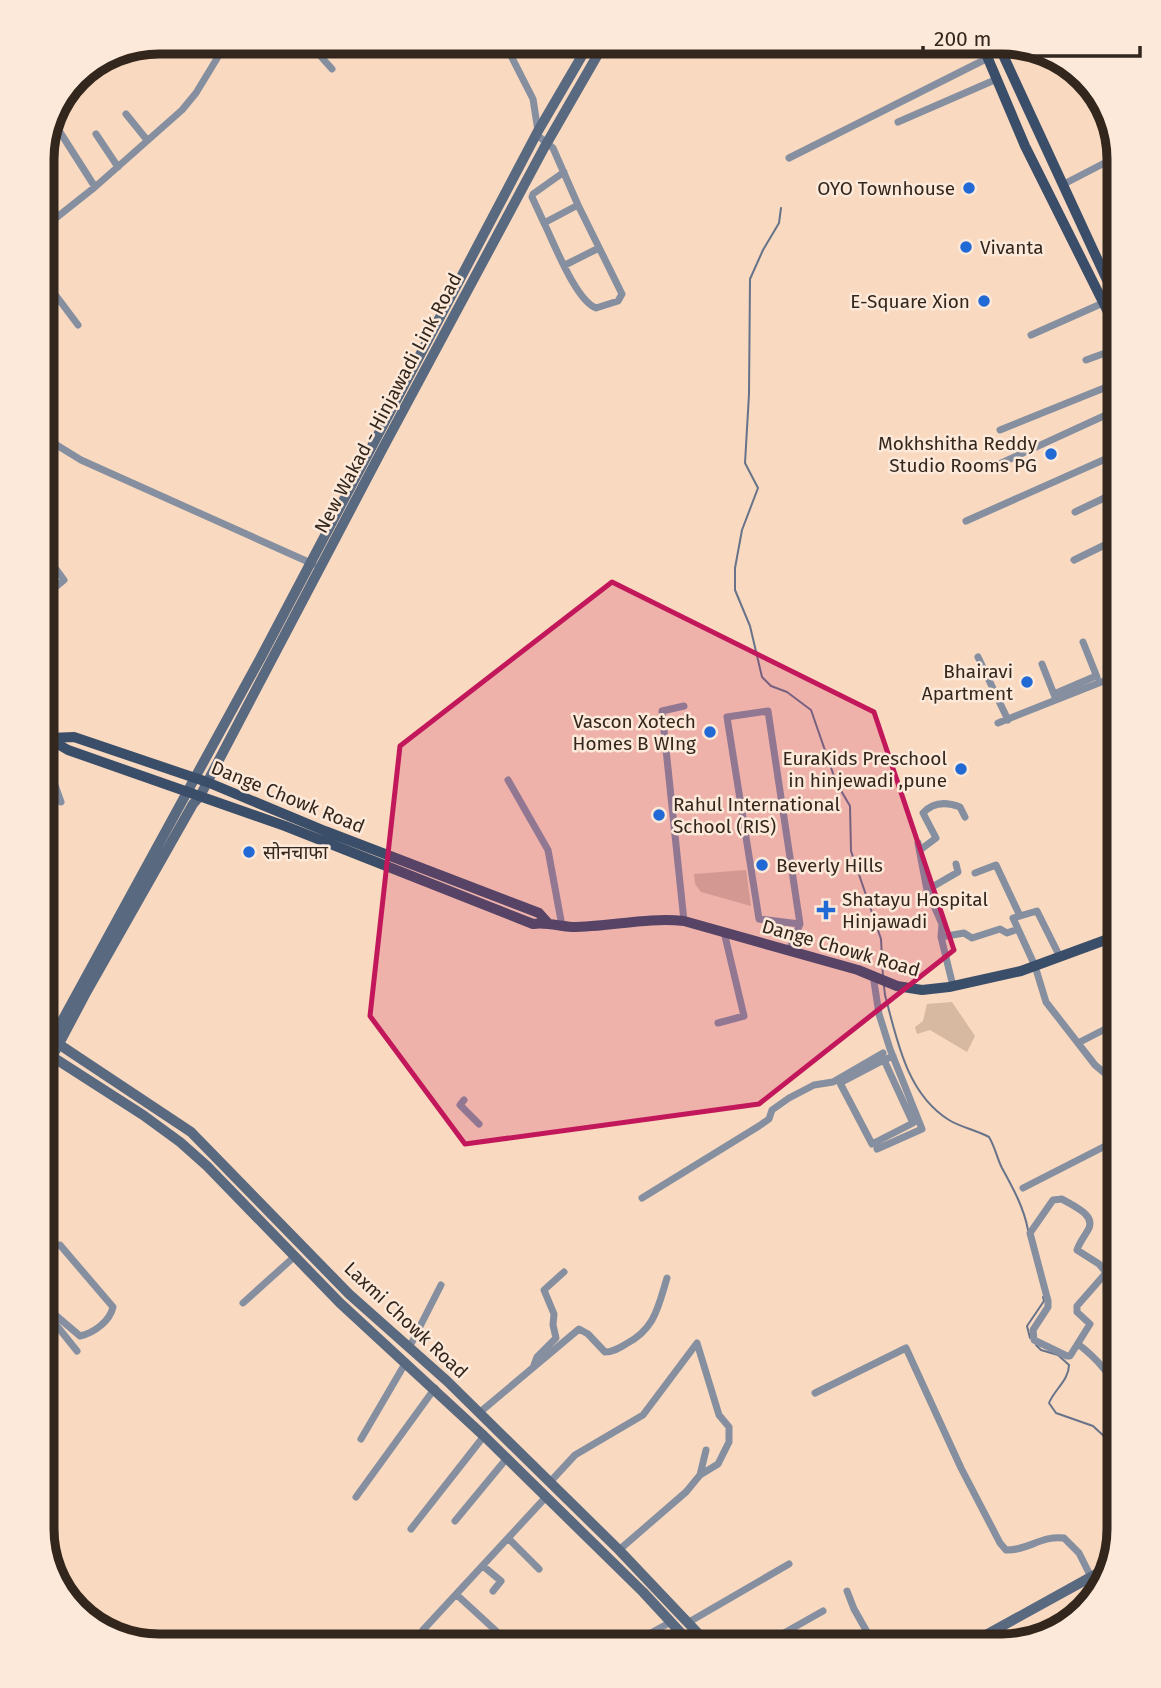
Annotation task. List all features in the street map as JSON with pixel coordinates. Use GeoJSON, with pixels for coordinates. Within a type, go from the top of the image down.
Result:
{"type":"FeatureCollection","features":[{"type":"Feature","properties":{"kind":"main road","name":"New Wakad - Hinjawadi Link Road"},"geometry":{"type":"LineString","coordinates":[[54,1033],[200,796],[443,311],[536,135],[583,54]]}},
{"type":"Feature","properties":{"kind":"main road","name":"New Wakad - Hinjawadi Link Road"},"geometry":{"type":"LineString","coordinates":[[315,565],[598,54]]}},
{"type":"Feature","properties":{"kind":"main road"},"geometry":{"type":"LineString","coordinates":[[986,54],[1025,146],[1107,311]]}},
{"type":"Feature","properties":{"kind":"main road"},"geometry":{"type":"LineString","coordinates":[[1002,54],[1107,281]]}},
{"type":"Feature","properties":{"kind":"main road"},"geometry":{"type":"LineString","coordinates":[[443,311],[454,316]]}},
{"type":"Feature","properties":{"kind":"main road","name":"New Wakad - Hinjawadi Link Road"},"geometry":{"type":"LineString","coordinates":[[54,1033],[194,778],[266,660]]}},
{"type":"Feature","properties":{"kind":"main road","name":"Dange Chowk Road"},"geometry":{"type":"LineString","coordinates":[[54,736],[74,737],[207,782],[533,924],[547,922],[562,926],[656,920],[684,922],[789,950],[872,975],[897,986],[922,990],[953,986],[1035,966],[1107,939]]}},
{"type":"Feature","properties":{"kind":"main road","name":"Dange Chowk Road"},"geometry":{"type":"LineString","coordinates":[[54,741],[68,750],[412,870]]}},
{"type":"Feature","properties":{"kind":"main road","name":"Laxmi Chowk Road"},"geometry":{"type":"LineString","coordinates":[[54,1043],[191,1132],[348,1294],[423,1359],[479,1413],[619,1550],[700,1634]]}},
{"type":"Feature","properties":{"kind":"main road","name":"Laxmi Chowk Road"},"geometry":{"type":"LineString","coordinates":[[54,1058],[180,1142],[340,1303],[435,1388],[682,1634]]}},
{"type":"Feature","properties":{"kind":"main road"},"geometry":{"type":"LineString","coordinates":[[410,1365],[423,1359]]}},
{"type":"Feature","properties":{"kind":"main road"},"geometry":{"type":"LineString","coordinates":[[546,1497],[553,1485]]}},
{"type":"Feature","properties":{"kind":"main road"},"geometry":{"type":"LineString","coordinates":[[988,1634],[1097,1574]]}},
{"type":"Feature","properties":{"kind":"main road"},"geometry":{"type":"LineString","coordinates":[[669,1620],[678,1610]]}},
{"type":"Feature","properties":{"kind":"street"},"geometry":{"type":"LineString","coordinates":[[54,220],[96,187],[189,103],[219,54]]}},
{"type":"Feature","properties":{"kind":"street"},"geometry":{"type":"LineString","coordinates":[[319,54],[332,69]]}},
{"type":"Feature","properties":{"kind":"street"},"geometry":{"type":"LineString","coordinates":[[511,54],[533,99],[536,135],[557,156],[622,294],[618,301],[596,308],[591,306],[565,265],[532,197],[564,172]]}},
{"type":"Feature","properties":{"kind":"street"},"geometry":{"type":"LineString","coordinates":[[789,158],[988,58]]}},
{"type":"Feature","properties":{"kind":"street"},"geometry":{"type":"LineString","coordinates":[[898,122],[997,79]]}},
{"type":"Feature","properties":{"kind":"street"},"geometry":{"type":"LineString","coordinates":[[126,114],[147,140]]}},
{"type":"Feature","properties":{"kind":"street"},"geometry":{"type":"LineString","coordinates":[[59,130],[96,187]]}},
{"type":"Feature","properties":{"kind":"street"},"geometry":{"type":"LineString","coordinates":[[96,134],[118,167]]}},
{"type":"Feature","properties":{"kind":"street"},"geometry":{"type":"LineString","coordinates":[[1062,186],[1107,162]]}},
{"type":"Feature","properties":{"kind":"street"},"geometry":{"type":"LineString","coordinates":[[544,223],[578,205]]}},
{"type":"Feature","properties":{"kind":"street"},"geometry":{"type":"LineString","coordinates":[[565,265],[599,247]]}},
{"type":"Feature","properties":{"kind":"street"},"geometry":{"type":"LineString","coordinates":[[54,293],[78,325]]}},
{"type":"Feature","properties":{"kind":"street"},"geometry":{"type":"LineString","coordinates":[[1031,335],[1103,303]]}},
{"type":"Feature","properties":{"kind":"street"},"geometry":{"type":"LineString","coordinates":[[1086,360],[1107,352]]}},
{"type":"Feature","properties":{"kind":"street"},"geometry":{"type":"LineString","coordinates":[[1000,430],[1107,387]]}},
{"type":"Feature","properties":{"kind":"street"},"geometry":{"type":"LineString","coordinates":[[986,470],[1107,415]]}},
{"type":"Feature","properties":{"kind":"street"},"geometry":{"type":"LineString","coordinates":[[54,443],[81,460],[315,565]]}},
{"type":"Feature","properties":{"kind":"street"},"geometry":{"type":"LineString","coordinates":[[966,521],[1107,458]]}},
{"type":"Feature","properties":{"kind":"street"},"geometry":{"type":"LineString","coordinates":[[1075,512],[1107,497]]}},
{"type":"Feature","properties":{"kind":"street"},"geometry":{"type":"LineString","coordinates":[[1074,560],[1107,544]]}},
{"type":"Feature","properties":{"kind":"street"},"geometry":{"type":"LineString","coordinates":[[54,566],[64,580],[54,588]]}},
{"type":"Feature","properties":{"kind":"street"},"geometry":{"type":"LineString","coordinates":[[1083,642],[1098,678]]}},
{"type":"Feature","properties":{"kind":"street"},"geometry":{"type":"LineString","coordinates":[[978,657],[1008,720]]}},
{"type":"Feature","properties":{"kind":"street"},"geometry":{"type":"LineString","coordinates":[[1042,664],[1055,697]]}},
{"type":"Feature","properties":{"kind":"street"},"geometry":{"type":"LineString","coordinates":[[998,723],[1098,678],[1107,677]]}},
{"type":"Feature","properties":{"kind":"street"},"geometry":{"type":"LineString","coordinates":[[684,706],[662,711],[684,922]]}},
{"type":"Feature","properties":{"kind":"street"},"geometry":{"type":"LineString","coordinates":[[789,950],[800,924],[768,711],[727,717],[760,919],[800,924]]}},
{"type":"Feature","properties":{"kind":"street"},"geometry":{"type":"LineString","coordinates":[[508,780],[548,850],[562,926]]}},
{"type":"Feature","properties":{"kind":"street"},"geometry":{"type":"LineString","coordinates":[[54,782],[61,802]]}},
{"type":"Feature","properties":{"kind":"street"},"geometry":{"type":"LineString","coordinates":[[953,986],[941,936],[942,924],[927,890],[919,847],[936,838],[925,821],[923,813],[927,808],[950,804],[960,807],[965,817]]}},
{"type":"Feature","properties":{"kind":"street"},"geometry":{"type":"LineString","coordinates":[[927,890],[958,872],[956,864]]}},
{"type":"Feature","properties":{"kind":"street"},"geometry":{"type":"LineString","coordinates":[[975,873],[996,864],[1020,916]]}},
{"type":"Feature","properties":{"kind":"street"},"geometry":{"type":"LineString","coordinates":[[1060,957],[1037,911],[1013,918],[1035,966],[1046,1003],[1096,1065],[1107,1074]]}},
{"type":"Feature","properties":{"kind":"street"},"geometry":{"type":"LineString","coordinates":[[941,936],[964,933],[972,937],[1000,929],[1007,933],[1018,929]]}},
{"type":"Feature","properties":{"kind":"street"},"geometry":{"type":"LineString","coordinates":[[718,1023],[744,1016],[724,932]]}},
{"type":"Feature","properties":{"kind":"street"},"geometry":{"type":"LineString","coordinates":[[872,975],[879,1014],[922,1129],[877,1149]]}},
{"type":"Feature","properties":{"kind":"street"},"geometry":{"type":"LineString","coordinates":[[1079,1043],[1107,1028]]}},
{"type":"Feature","properties":{"kind":"street"},"geometry":{"type":"LineString","coordinates":[[642,1198],[759,1126],[769,1119],[772,1110],[789,1098],[814,1085],[833,1082],[883,1056],[893,1056]]}},
{"type":"Feature","properties":{"kind":"street"},"geometry":{"type":"LineString","coordinates":[[883,1056],[913,1123],[872,1144],[840,1083],[883,1056]]}},
{"type":"Feature","properties":{"kind":"street"},"geometry":{"type":"LineString","coordinates":[[464,1100],[460,1105],[479,1124]]}},
{"type":"Feature","properties":{"kind":"street"},"geometry":{"type":"LineString","coordinates":[[1023,1188],[1107,1145]]}},
{"type":"Feature","properties":{"kind":"street"},"geometry":{"type":"LineString","coordinates":[[1105,1274],[1077,1306],[1077,1312],[1090,1324],[1072,1353],[1067,1356],[1034,1340],[1033,1330],[1048,1307],[1048,1301],[1030,1233],[1053,1200],[1062,1199],[1086,1215],[1090,1226],[1077,1250],[1099,1264],[1105,1274],[1107,1280]]}},
{"type":"Feature","properties":{"kind":"street"},"geometry":{"type":"LineString","coordinates":[[54,1246],[60,1245],[113,1307],[111,1317],[89,1334],[80,1336],[54,1314]]}},
{"type":"Feature","properties":{"kind":"street"},"geometry":{"type":"LineString","coordinates":[[243,1303],[294,1256]]}},
{"type":"Feature","properties":{"kind":"street"},"geometry":{"type":"LineString","coordinates":[[534,1365],[537,1357],[556,1338],[554,1314],[544,1290],[564,1272]]}},
{"type":"Feature","properties":{"kind":"street"},"geometry":{"type":"LineString","coordinates":[[479,1413],[579,1329],[588,1334],[605,1352],[632,1341],[646,1330],[655,1318],[667,1279]]}},
{"type":"Feature","properties":{"kind":"street"},"geometry":{"type":"LineString","coordinates":[[409,1348],[441,1285]]}},
{"type":"Feature","properties":{"kind":"street"},"geometry":{"type":"LineString","coordinates":[[54,1323],[77,1351]]}},
{"type":"Feature","properties":{"kind":"street"},"geometry":{"type":"LineString","coordinates":[[553,1485],[575,1455],[643,1415],[697,1343],[719,1415],[729,1427],[729,1442],[718,1464],[700,1475],[686,1492],[619,1550]]}},
{"type":"Feature","properties":{"kind":"street"},"geometry":{"type":"LineString","coordinates":[[1078,1344],[1093,1355],[1107,1374]]}},
{"type":"Feature","properties":{"kind":"street"},"geometry":{"type":"LineString","coordinates":[[815,1393],[906,1348],[961,1468],[1000,1543],[1006,1550],[1015,1551],[1044,1539],[1064,1538],[1079,1553],[1091,1577]]}},
{"type":"Feature","properties":{"kind":"street"},"geometry":{"type":"LineString","coordinates":[[361,1438],[410,1365]]}},
{"type":"Feature","properties":{"kind":"street"},"geometry":{"type":"LineString","coordinates":[[356,1497],[435,1388]]}},
{"type":"Feature","properties":{"kind":"street"},"geometry":{"type":"LineString","coordinates":[[411,1529],[484,1436]]}},
{"type":"Feature","properties":{"kind":"street"},"geometry":{"type":"LineString","coordinates":[[700,1475],[706,1450]]}},
{"type":"Feature","properties":{"kind":"street"},"geometry":{"type":"LineString","coordinates":[[455,1521],[506,1458]]}},
{"type":"Feature","properties":{"kind":"street"},"geometry":{"type":"LineString","coordinates":[[422,1630],[546,1497]]}},
{"type":"Feature","properties":{"kind":"street"},"geometry":{"type":"LineString","coordinates":[[508,1538],[538,1569]]}},
{"type":"Feature","properties":{"kind":"street"},"geometry":{"type":"LineString","coordinates":[[689,1622],[789,1564]]}},
{"type":"Feature","properties":{"kind":"street"},"geometry":{"type":"LineString","coordinates":[[483,1566],[502,1582],[493,1591]]}},
{"type":"Feature","properties":{"kind":"street"},"geometry":{"type":"LineString","coordinates":[[847,1591],[868,1634]]}},
{"type":"Feature","properties":{"kind":"street"},"geometry":{"type":"LineString","coordinates":[[457,1595],[498,1634]]}},
{"type":"Feature","properties":{"kind":"street"},"geometry":{"type":"LineString","coordinates":[[782,1634],[823,1611]]}},
{"type":"Feature","properties":{"kind":"street"},"geometry":{"type":"LineString","coordinates":[[646,1634],[669,1620]]}},
{"type":"Feature","properties":{"kind":"highlighted area"},"geometry":{"type":"Polygon","coordinates":[[[612,582],[874,712],[954,950],[759,1104],[465,1144],[370,1016],[400,746],[612,582]]]}},
{"type":"Feature","properties":{"kind":"shaded area"},"geometry":{"type":"Polygon","coordinates":[[[746,870],[751,906],[701,892],[695,884],[694,874],[746,870]]]}},
{"type":"Feature","properties":{"kind":"shaded area"},"geometry":{"type":"Polygon","coordinates":[[[952,1002],[975,1036],[967,1052],[930,1030],[917,1034],[915,1027],[923,1021],[927,1004],[952,1002]]]}},
{"type":"Feature","properties":{"kind":"waterway"},"geometry":{"type":"LineString","coordinates":[[781,208],[779,223],[750,279],[749,394],[745,463],[758,488],[742,530],[735,568],[735,590],[750,626],[762,677],[771,686],[787,692],[811,710],[836,782],[850,806],[851,851],[881,939],[883,977]]}},
{"type":"Feature","properties":{"kind":"waterway"},"geometry":{"type":"LineString","coordinates":[[884,986],[899,1047],[913,1080],[934,1109],[958,1125],[989,1137],[1021,1206],[1028,1230]]}},
{"type":"Feature","properties":{"kind":"waterway"},"geometry":{"type":"LineString","coordinates":[[1030,1338],[1027,1326],[1044,1301],[1043,1297]]}},
{"type":"Feature","properties":{"kind":"waterway"},"geometry":{"type":"LineString","coordinates":[[1036,1345],[1041,1350],[1058,1355],[1069,1365],[1067,1375],[1049,1403],[1056,1413],[1093,1426],[1107,1439]]}},
{"type":"Feature","properties":{"kind":"place","name":"OYO Townhouse"},"geometry":{"type":"Point","coordinates":[969,188]}},
{"type":"Feature","properties":{"kind":"place","name":"Vivanta"},"geometry":{"type":"Point","coordinates":[966,247]}},
{"type":"Feature","properties":{"kind":"place","name":"E-Square Xion"},"geometry":{"type":"Point","coordinates":[984,301]}},
{"type":"Feature","properties":{"kind":"place","name":"Mokhshitha Reddy Studio Rooms PG"},"geometry":{"type":"Point","coordinates":[1051,454]}},
{"type":"Feature","properties":{"kind":"place","name":"Bhairavi Apartment"},"geometry":{"type":"Point","coordinates":[1027,682]}},
{"type":"Feature","properties":{"kind":"place","name":"Vascon Xotech Homes B WIng"},"geometry":{"type":"Point","coordinates":[710,732]}},
{"type":"Feature","properties":{"kind":"place","name":"EuraKids Preschool in hinjewadi ,pune"},"geometry":{"type":"Point","coordinates":[961,769]}},
{"type":"Feature","properties":{"kind":"place","name":"Rahul International School (RIS)"},"geometry":{"type":"Point","coordinates":[659,815]}},
{"type":"Feature","properties":{"kind":"place","name":"सोनचाफा"},"geometry":{"type":"Point","coordinates":[249,852]}},
{"type":"Feature","properties":{"kind":"place","name":"Beverly Hills"},"geometry":{"type":"Point","coordinates":[762,865]}},
{"type":"Feature","properties":{"kind":"place","name":"Shatayu Hospital Hinjawadi"},"geometry":{"type":"Point","coordinates":[826,910]}}]}
